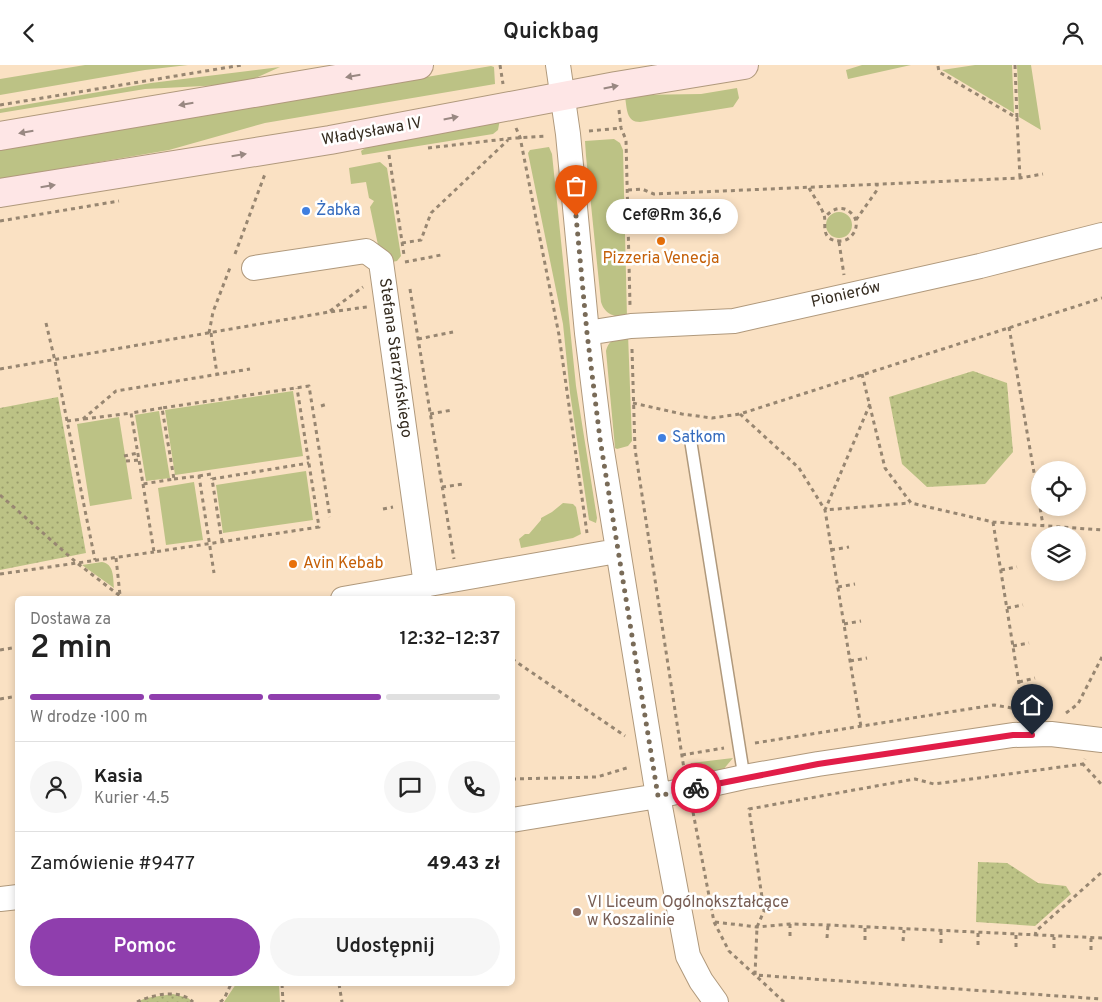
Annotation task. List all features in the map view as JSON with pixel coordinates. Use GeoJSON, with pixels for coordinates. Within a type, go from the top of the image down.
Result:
{"type":"FeatureCollection","features":[{"type":"Feature","properties":{"kind":"street"},"geometry":{"type":"LineString","coordinates":[[0,136],[418,65]]}},
{"type":"Feature","properties":{"kind":"street"},"geometry":{"type":"LineString","coordinates":[[558,65],[563,96],[587,333],[600,439],[658,796],[688,956],[700,981],[716,1002]]}},
{"type":"Feature","properties":{"kind":"street","name":"Władysława IV"},"geometry":{"type":"LineString","coordinates":[[0,193],[330,140],[563,96],[744,65]]}},
{"type":"Feature","properties":{"kind":"street","name":"Pionierów"},"geometry":{"type":"LineString","coordinates":[[587,333],[631,325],[734,321],[980,266],[1102,235]]}},
{"type":"Feature","properties":{"kind":"street","name":"Stefana Starzyńskiego"},"geometry":{"type":"LineString","coordinates":[[254,268],[366,251],[381,262],[426,585]]}},
{"type":"Feature","properties":{"kind":"street"},"geometry":{"type":"LineString","coordinates":[[361,596],[617,551]]}},
{"type":"Feature","properties":{"kind":"street"},"geometry":{"type":"LineString","coordinates":[[515,820],[658,796],[744,777],[818,764],[1013,735],[1051,734],[1099,739]]}},
{"type":"Feature","properties":{"kind":"street"},"geometry":{"type":"LineString","coordinates":[[0,899],[15,897]]}},
{"type":"Feature","properties":{"kind":"lane"},"geometry":{"type":"LineString","coordinates":[[691,443],[744,777]]}},
{"type":"Feature","properties":{"kind":"path"},"geometry":{"type":"LineString","coordinates":[[0,105],[242,65]]}},
{"type":"Feature","properties":{"kind":"path"},"geometry":{"type":"LineString","coordinates":[[1015,65],[1020,178]]}},
{"type":"Feature","properties":{"kind":"path"},"geometry":{"type":"LineString","coordinates":[[938,66],[940,71],[1017,118]]}},
{"type":"Feature","properties":{"kind":"path"},"geometry":{"type":"LineString","coordinates":[[520,137],[559,335],[588,538]]}},
{"type":"Feature","properties":{"kind":"path"},"geometry":{"type":"LineString","coordinates":[[402,243],[420,240],[431,213],[508,139]]}},
{"type":"Feature","properties":{"kind":"path"},"geometry":{"type":"LineString","coordinates":[[389,155],[407,271]]}},
{"type":"Feature","properties":{"kind":"path"},"geometry":{"type":"LineString","coordinates":[[628,189],[642,189],[654,194],[1020,178],[1043,174]]}},
{"type":"Feature","properties":{"kind":"path"},"geometry":{"type":"LineString","coordinates":[[856,220],[878,190],[877,184]]}},
{"type":"Feature","properties":{"kind":"path"},"geometry":{"type":"LineString","coordinates":[[809,188],[825,217],[824,230],[832,239],[846,240],[853,235],[856,228],[856,220],[852,213],[838,208],[830,211],[825,217]]}},
{"type":"Feature","properties":{"kind":"path"},"geometry":{"type":"LineString","coordinates":[[405,262],[441,255]]}},
{"type":"Feature","properties":{"kind":"path"},"geometry":{"type":"LineString","coordinates":[[329,312],[382,273]]}},
{"type":"Feature","properties":{"kind":"path"},"geometry":{"type":"LineString","coordinates":[[408,281],[457,579]]}},
{"type":"Feature","properties":{"kind":"path"},"geometry":{"type":"LineString","coordinates":[[633,403],[682,414],[712,418],[740,414],[862,373],[1102,298]]}},
{"type":"Feature","properties":{"kind":"path"},"geometry":{"type":"LineString","coordinates":[[0,369],[55,361],[329,312],[412,300]]}},
{"type":"Feature","properties":{"kind":"path"},"geometry":{"type":"LineString","coordinates":[[46,323],[95,560]]}},
{"type":"Feature","properties":{"kind":"path"},"geometry":{"type":"LineString","coordinates":[[1009,327],[1042,525]]}},
{"type":"Feature","properties":{"kind":"path"},"geometry":{"type":"LineString","coordinates":[[418,339],[454,332]]}},
{"type":"Feature","properties":{"kind":"path"},"geometry":{"type":"LineString","coordinates":[[211,333],[217,374]]}},
{"type":"Feature","properties":{"kind":"path"},"geometry":{"type":"LineString","coordinates":[[83,419],[116,391],[250,369]]}},
{"type":"Feature","properties":{"kind":"path"},"geometry":{"type":"LineString","coordinates":[[862,373],[885,468],[911,503]]}},
{"type":"Feature","properties":{"kind":"path"},"geometry":{"type":"LineString","coordinates":[[67,421],[309,386],[330,517]]}},
{"type":"Feature","properties":{"kind":"path"},"geometry":{"type":"LineString","coordinates":[[0,574],[154,553],[319,527],[298,388]]}},
{"type":"Feature","properties":{"kind":"path"},"geometry":{"type":"LineString","coordinates":[[321,406],[327,404]]}},
{"type":"Feature","properties":{"kind":"path"},"geometry":{"type":"LineString","coordinates":[[825,510],[870,404]]}},
{"type":"Feature","properties":{"kind":"path"},"geometry":{"type":"LineString","coordinates":[[162,408],[174,479]]}},
{"type":"Feature","properties":{"kind":"path"},"geometry":{"type":"LineString","coordinates":[[430,414],[452,411]]}},
{"type":"Feature","properties":{"kind":"path"},"geometry":{"type":"LineString","coordinates":[[131,413],[154,553]]}},
{"type":"Feature","properties":{"kind":"path"},"geometry":{"type":"LineString","coordinates":[[740,414],[800,467],[825,510],[861,727]]}},
{"type":"Feature","properties":{"kind":"path"},"geometry":{"type":"LineString","coordinates":[[124,456],[138,453]]}},
{"type":"Feature","properties":{"kind":"path"},"geometry":{"type":"LineString","coordinates":[[126,461],[139,459]]}},
{"type":"Feature","properties":{"kind":"path"},"geometry":{"type":"LineString","coordinates":[[212,479],[309,463]]}},
{"type":"Feature","properties":{"kind":"path"},"geometry":{"type":"LineString","coordinates":[[143,484],[211,474],[222,542]]}},
{"type":"Feature","properties":{"kind":"path"},"geometry":{"type":"LineString","coordinates":[[199,476],[214,573]]}},
{"type":"Feature","properties":{"kind":"path"},"geometry":{"type":"LineString","coordinates":[[442,487],[464,484]]}},
{"type":"Feature","properties":{"kind":"path"},"geometry":{"type":"LineString","coordinates":[[0,495],[77,563],[120,596]]}},
{"type":"Feature","properties":{"kind":"path"},"geometry":{"type":"LineString","coordinates":[[825,510],[911,503],[993,522],[1102,530]]}},
{"type":"Feature","properties":{"kind":"path"},"geometry":{"type":"LineString","coordinates":[[993,522],[1023,709]]}},
{"type":"Feature","properties":{"kind":"path"},"geometry":{"type":"LineString","coordinates":[[831,550],[849,547]]}},
{"type":"Feature","properties":{"kind":"path"},"geometry":{"type":"LineString","coordinates":[[116,558],[121,596]]}},
{"type":"Feature","properties":{"kind":"path"},"geometry":{"type":"LineString","coordinates":[[1000,570],[1017,567]]}},
{"type":"Feature","properties":{"kind":"path"},"geometry":{"type":"LineString","coordinates":[[838,587],[855,584]]}},
{"type":"Feature","properties":{"kind":"path"},"geometry":{"type":"LineString","coordinates":[[1007,608],[1023,605]]}},
{"type":"Feature","properties":{"kind":"path"},"geometry":{"type":"LineString","coordinates":[[844,624],[861,621]]}},
{"type":"Feature","properties":{"kind":"path"},"geometry":{"type":"LineString","coordinates":[[1013,646],[1029,643]]}},
{"type":"Feature","properties":{"kind":"path"},"geometry":{"type":"LineString","coordinates":[[0,650],[15,648]]}},
{"type":"Feature","properties":{"kind":"path"},"geometry":{"type":"LineString","coordinates":[[1069,718],[1060,717],[1078,704],[1102,657]]}},
{"type":"Feature","properties":{"kind":"path"},"geometry":{"type":"LineString","coordinates":[[850,661],[867,658]]}},
{"type":"Feature","properties":{"kind":"path"},"geometry":{"type":"LineString","coordinates":[[515,661],[627,737]]}},
{"type":"Feature","properties":{"kind":"path"},"geometry":{"type":"LineString","coordinates":[[1019,682],[1035,678]]}},
{"type":"Feature","properties":{"kind":"path"},"geometry":{"type":"LineString","coordinates":[[0,699],[15,697]]}},
{"type":"Feature","properties":{"kind":"path"},"geometry":{"type":"LineString","coordinates":[[682,755],[994,705],[1032,711]]}},
{"type":"Feature","properties":{"kind":"path"},"geometry":{"type":"LineString","coordinates":[[784,1002],[755,975],[757,927],[764,911],[749,809],[916,779],[934,784],[1083,764],[1099,739]]}},
{"type":"Feature","properties":{"kind":"path"},"geometry":{"type":"LineString","coordinates":[[515,779],[597,777],[632,767]]}},
{"type":"Feature","properties":{"kind":"path"},"geometry":{"type":"LineString","coordinates":[[1036,935],[1036,931],[1102,871]]}},
{"type":"Feature","properties":{"kind":"path"},"geometry":{"type":"LineString","coordinates":[[714,922],[757,927],[790,924],[828,925],[1102,938]]}},
{"type":"Feature","properties":{"kind":"path"},"geometry":{"type":"LineString","coordinates":[[790,924],[790,936]]}},
{"type":"Feature","properties":{"kind":"path"},"geometry":{"type":"LineString","coordinates":[[827,938],[828,925]]}},
{"type":"Feature","properties":{"kind":"path"},"geometry":{"type":"LineString","coordinates":[[865,940],[866,927]]}},
{"type":"Feature","properties":{"kind":"path"},"geometry":{"type":"LineString","coordinates":[[903,941],[904,929]]}},
{"type":"Feature","properties":{"kind":"path"},"geometry":{"type":"LineString","coordinates":[[941,931],[941,943]]}},
{"type":"Feature","properties":{"kind":"path"},"geometry":{"type":"LineString","coordinates":[[978,932],[978,945]]}},
{"type":"Feature","properties":{"kind":"path"},"geometry":{"type":"LineString","coordinates":[[1016,934],[1016,947]]}},
{"type":"Feature","properties":{"kind":"path"},"geometry":{"type":"LineString","coordinates":[[1054,937],[1054,949]]}},
{"type":"Feature","properties":{"kind":"path"},"geometry":{"type":"LineString","coordinates":[[1091,938],[1091,950]]}},
{"type":"Feature","properties":{"kind":"path"},"geometry":{"type":"LineString","coordinates":[[220,1002],[224,999],[231,986]]}},
{"type":"Feature","properties":{"kind":"path"},"geometry":{"type":"LineString","coordinates":[[282,986],[283,1002]]}},
{"type":"Feature","properties":{"kind":"path"},"geometry":{"type":"LineString","coordinates":[[339,986],[342,1002]]}},
{"type":"Feature","properties":{"kind":"path"},"geometry":{"type":"LineString","coordinates":[[137,1002],[146,997],[173,994],[188,997],[193,1002]]}},
{"type":"Feature","properties":{"kind":"green space"},"geometry":{"type":"Polygon","coordinates":[[[85,65],[188,65],[145,70],[0,95],[0,79],[85,65]]]}},
{"type":"Feature","properties":{"kind":"green space"},"geometry":{"type":"Polygon","coordinates":[[[862,65],[911,65],[848,79],[846,70],[862,65]]]}},
{"type":"Feature","properties":{"kind":"green space"},"geometry":{"type":"Polygon","coordinates":[[[975,65],[1012,65],[1014,113],[942,70],[975,65]]]}},
{"type":"Feature","properties":{"kind":"green space"},"geometry":{"type":"Polygon","coordinates":[[[1017,65],[1031,65],[1041,130],[1019,117],[1017,65]]]}},
{"type":"Feature","properties":{"kind":"green space"},"geometry":{"type":"Polygon","coordinates":[[[280,67],[242,84],[145,89],[0,113],[0,109],[151,83],[280,67]]]}},
{"type":"Feature","properties":{"kind":"green space"},"geometry":{"type":"Polygon","coordinates":[[[494,67],[495,84],[265,123],[169,150],[0,179],[0,150],[494,67]]]}},
{"type":"Feature","properties":{"kind":"green space"},"geometry":{"type":"Polygon","coordinates":[[[737,88],[739,98],[733,107],[640,122],[632,120],[630,117],[625,97],[635,95],[701,94],[737,88]]]}},
{"type":"Feature","properties":{"kind":"green space"},"geometry":{"type":"Polygon","coordinates":[[[500,119],[498,130],[493,134],[362,155],[361,151],[377,140],[500,119]]]}},
{"type":"Feature","properties":{"kind":"green space"},"geometry":{"type":"Polygon","coordinates":[[[614,139],[620,143],[623,150],[627,317],[611,314],[605,310],[601,302],[586,156],[585,141],[614,139]]]}},
{"type":"Feature","properties":{"kind":"green space"},"geometry":{"type":"Polygon","coordinates":[[[549,147],[552,154],[576,386],[597,518],[596,523],[589,520],[570,393],[563,324],[528,153],[530,150],[549,147]]]}},
{"type":"Feature","properties":{"kind":"green space"},"geometry":{"type":"Polygon","coordinates":[[[380,162],[387,168],[401,256],[397,261],[382,264],[370,207],[374,201],[369,198],[366,182],[351,184],[349,168],[380,162]]]}},
{"type":"Feature","properties":{"kind":"green space"},"geometry":{"type":"Polygon","coordinates":[[[839,212],[848,216],[852,225],[848,234],[839,238],[830,234],[826,225],[830,216],[839,212]]]}},
{"type":"Feature","properties":{"kind":"green space"},"geometry":{"type":"Polygon","coordinates":[[[628,334],[632,441],[628,446],[617,449],[615,448],[606,351],[611,341],[628,334]]]}},
{"type":"Feature","properties":{"kind":"green space"},"geometry":{"type":"Polygon","coordinates":[[[973,371],[1007,383],[1013,452],[985,484],[927,487],[902,464],[889,397],[973,371]]]}},
{"type":"Feature","properties":{"kind":"green space"},"geometry":{"type":"Polygon","coordinates":[[[293,391],[303,456],[175,475],[165,410],[293,391]]]}},
{"type":"Feature","properties":{"kind":"green space"},"geometry":{"type":"Polygon","coordinates":[[[58,397],[86,553],[0,570],[0,408],[58,397]]]}},
{"type":"Feature","properties":{"kind":"green space"},"geometry":{"type":"Polygon","coordinates":[[[159,411],[170,478],[146,481],[135,415],[159,411]]]}},
{"type":"Feature","properties":{"kind":"green space"},"geometry":{"type":"Polygon","coordinates":[[[119,417],[132,499],[90,506],[77,424],[119,417]]]}},
{"type":"Feature","properties":{"kind":"green space"},"geometry":{"type":"Polygon","coordinates":[[[306,471],[313,520],[223,533],[216,485],[306,471]]]}},
{"type":"Feature","properties":{"kind":"green space"},"geometry":{"type":"Polygon","coordinates":[[[194,482],[203,540],[166,545],[158,488],[194,482]]]}},
{"type":"Feature","properties":{"kind":"green space"},"geometry":{"type":"Polygon","coordinates":[[[563,503],[573,504],[576,507],[581,534],[573,538],[521,548],[519,539],[525,534],[529,534],[541,518],[563,503]]]}},
{"type":"Feature","properties":{"kind":"green space"},"geometry":{"type":"Polygon","coordinates":[[[102,562],[111,568],[114,588],[82,565],[102,562]]]}},
{"type":"Feature","properties":{"kind":"green space"},"geometry":{"type":"Polygon","coordinates":[[[733,758],[722,771],[691,777],[691,763],[733,758]]]}},
{"type":"Feature","properties":{"kind":"green space"},"geometry":{"type":"Polygon","coordinates":[[[978,862],[1007,863],[1038,883],[1066,886],[1071,894],[1035,926],[976,922],[978,862]]]}},
{"type":"Feature","properties":{"kind":"green space"},"geometry":{"type":"Polygon","coordinates":[[[235,986],[279,986],[280,1002],[224,1002],[235,986]]]}},
{"type":"Feature","properties":{"kind":"green space"},"geometry":{"type":"Polygon","coordinates":[[[173,994],[188,998],[193,1002],[137,1002],[146,998],[173,994]]]}},
{"type":"Feature","properties":{"kind":"way so far"},"geometry":{"type":"LineString","coordinates":[[576,216],[587,333],[600,439],[622,585],[658,796],[696,788]]}},
{"type":"Feature","properties":{"kind":"place","name":"Żabka"},"geometry":{"type":"Point","coordinates":[306,211]}},
{"type":"Feature","properties":{"kind":"place","name":"Cef@Rm 36,6"},"geometry":{"type":"Point","coordinates":[576,216]}},
{"type":"Feature","properties":{"kind":"place","name":"Pizzeria Venecja"},"geometry":{"type":"Point","coordinates":[661,241]}},
{"type":"Feature","properties":{"kind":"place","name":"Satkom"},"geometry":{"type":"Point","coordinates":[662,438]}},
{"type":"Feature","properties":{"kind":"place","name":"Avin Kebab"},"geometry":{"type":"Point","coordinates":[293,564]}},
{"type":"Feature","properties":{"kind":"place","name":"VI Liceum Ogólnokształcące w Koszalinie"},"geometry":{"type":"Point","coordinates":[577,912]}},
{"type":"Feature","properties":{"kind":"route"},"geometry":{"type":"LineString","coordinates":[[696,788],[744,777],[818,764],[1013,735],[1032,735]]}}]}
